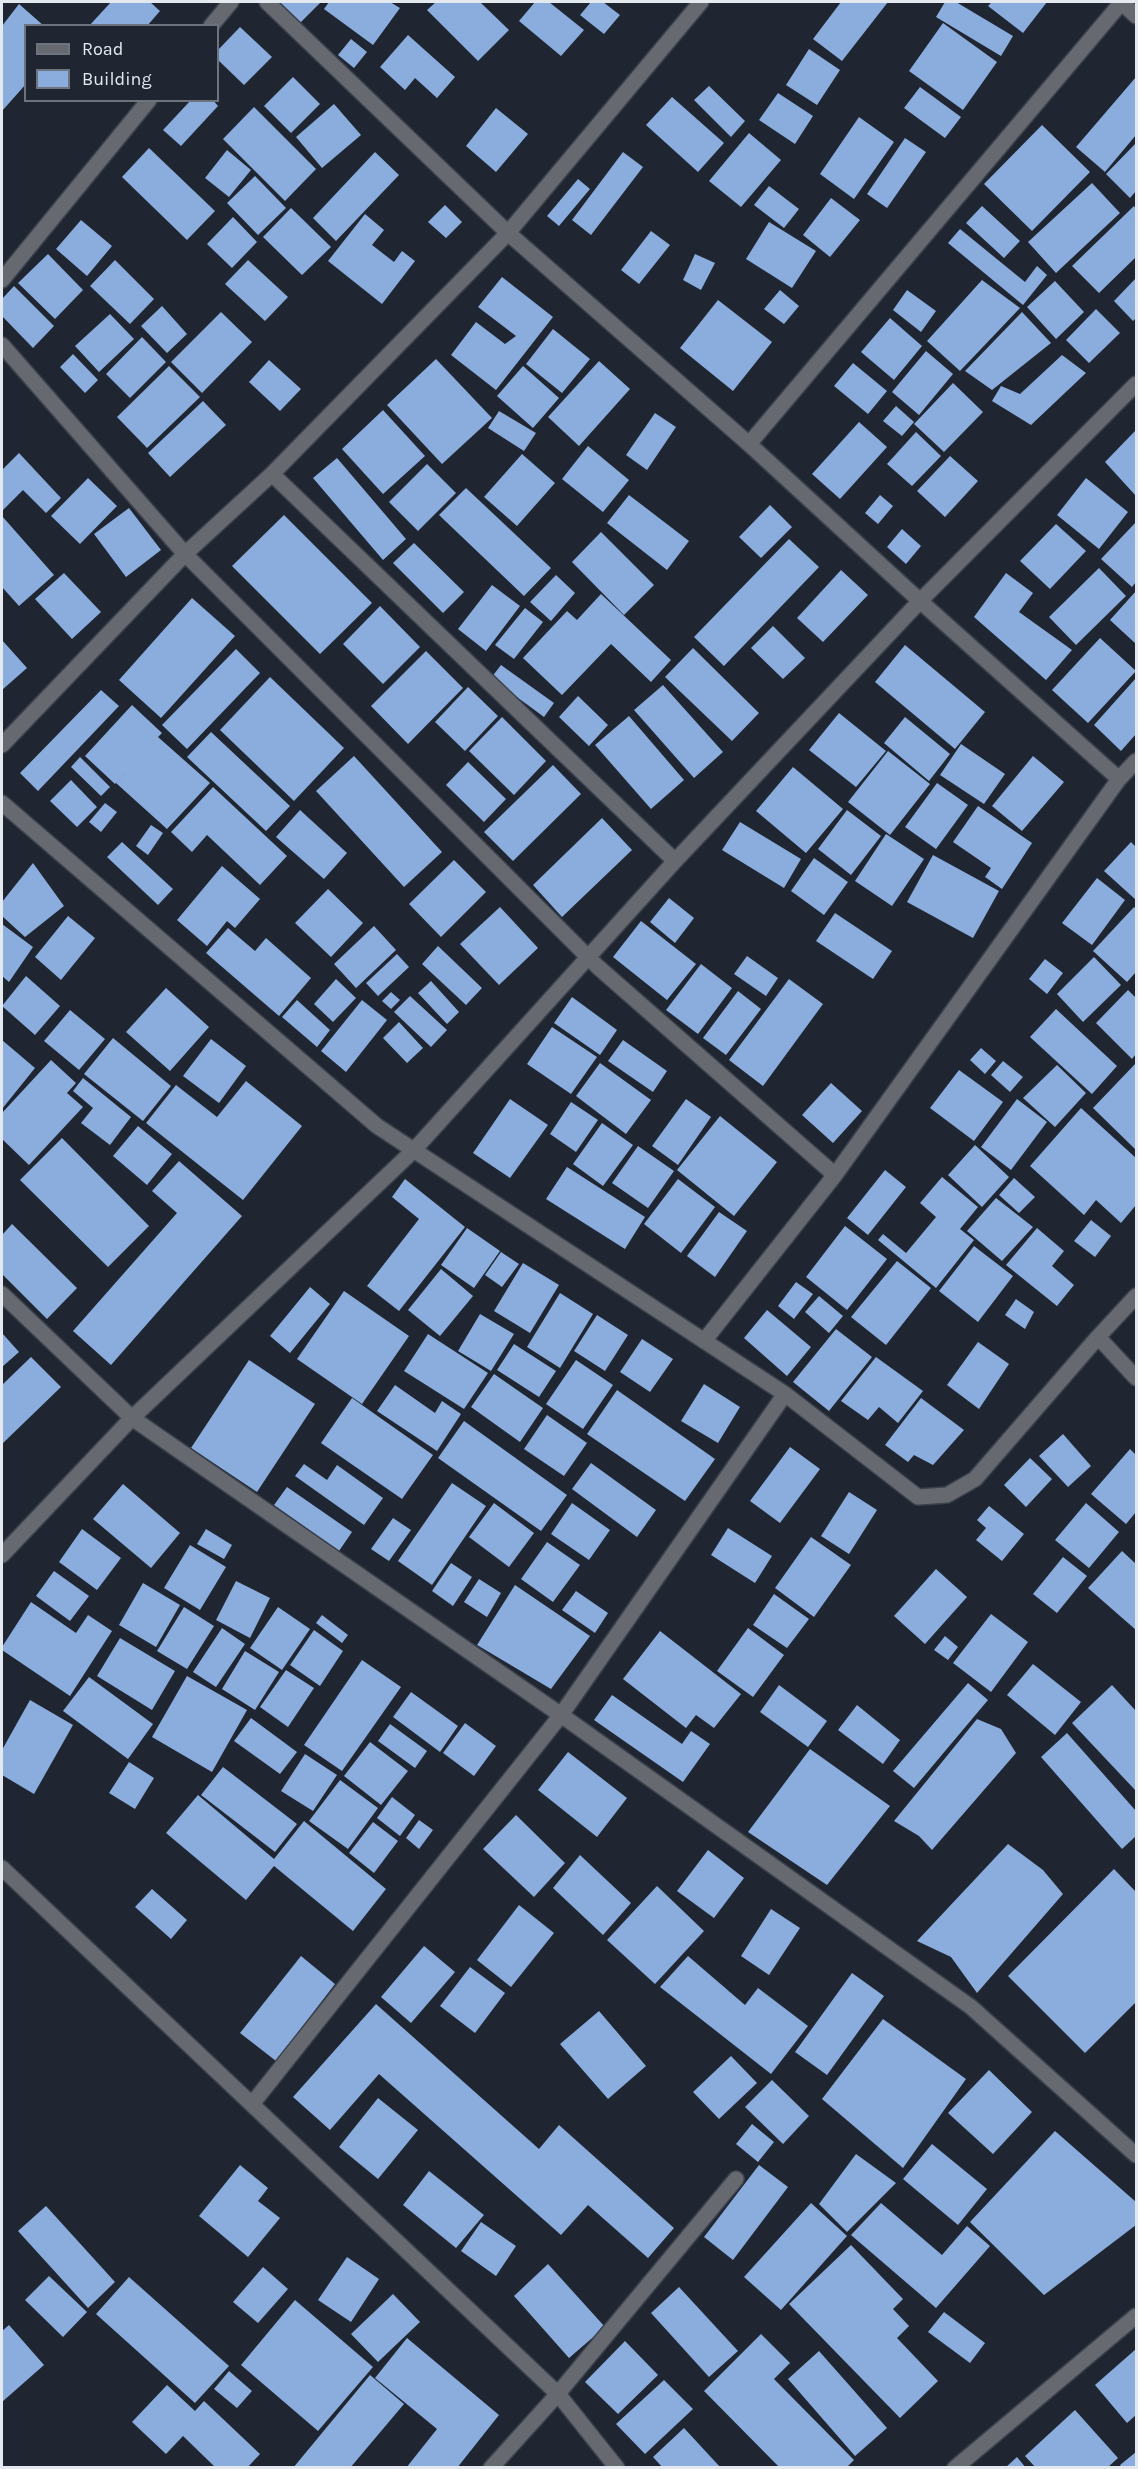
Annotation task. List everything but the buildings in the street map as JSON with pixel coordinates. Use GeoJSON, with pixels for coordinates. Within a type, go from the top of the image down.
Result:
{"type":"FeatureCollection","features":[{"type":"Feature","properties":{"kind":"street"},"geometry":{"type":"LineString","coordinates":[[213,24],[231,2]]}},
{"type":"Feature","properties":{"kind":"street"},"geometry":{"type":"LineString","coordinates":[[267,2],[507,233],[749,444],[1119,779]]}},
{"type":"Feature","properties":{"kind":"street"},"geometry":{"type":"LineString","coordinates":[[2,745],[185,554],[272,474],[507,233],[701,2]]}},
{"type":"Feature","properties":{"kind":"street"},"geometry":{"type":"LineString","coordinates":[[749,444],[1122,2],[1137,16]]}},
{"type":"Feature","properties":{"kind":"street"},"geometry":{"type":"LineString","coordinates":[[2,280],[147,102]]}},
{"type":"Feature","properties":{"kind":"street"},"geometry":{"type":"LineString","coordinates":[[2,345],[185,554],[588,957],[835,1175]]}},
{"type":"Feature","properties":{"kind":"street"},"geometry":{"type":"LineString","coordinates":[[2,1556],[132,1418],[414,1150],[675,861],[920,601],[1137,384]]}},
{"type":"Feature","properties":{"kind":"street"},"geometry":{"type":"LineString","coordinates":[[272,474],[675,861]]}},
{"type":"Feature","properties":{"kind":"street"},"geometry":{"type":"LineString","coordinates":[[704,1341],[835,1175],[1119,779],[1137,761]]}},
{"type":"Feature","properties":{"kind":"street"},"geometry":{"type":"LineString","coordinates":[[2,803],[377,1126],[785,1394],[918,1497],[947,1495],[975,1479],[1098,1337],[1137,1296]]}},
{"type":"Feature","properties":{"kind":"street"},"geometry":{"type":"LineString","coordinates":[[2,1294],[132,1418],[561,1715],[971,2007],[1137,2155]]}},
{"type":"Feature","properties":{"kind":"street"},"geometry":{"type":"LineString","coordinates":[[1098,1337],[1137,1378]]}},
{"type":"Feature","properties":{"kind":"street"},"geometry":{"type":"LineString","coordinates":[[252,2104],[561,1715],[785,1394]]}},
{"type":"Feature","properties":{"kind":"street"},"geometry":{"type":"LineString","coordinates":[[2,1868],[558,2394],[617,2468]]}},
{"type":"Feature","properties":{"kind":"street"},"geometry":{"type":"LineString","coordinates":[[491,2468],[558,2394],[736,2179]]}},
{"type":"Feature","properties":{"kind":"street"},"geometry":{"type":"LineString","coordinates":[[955,2468],[1137,2316]]}}]}
